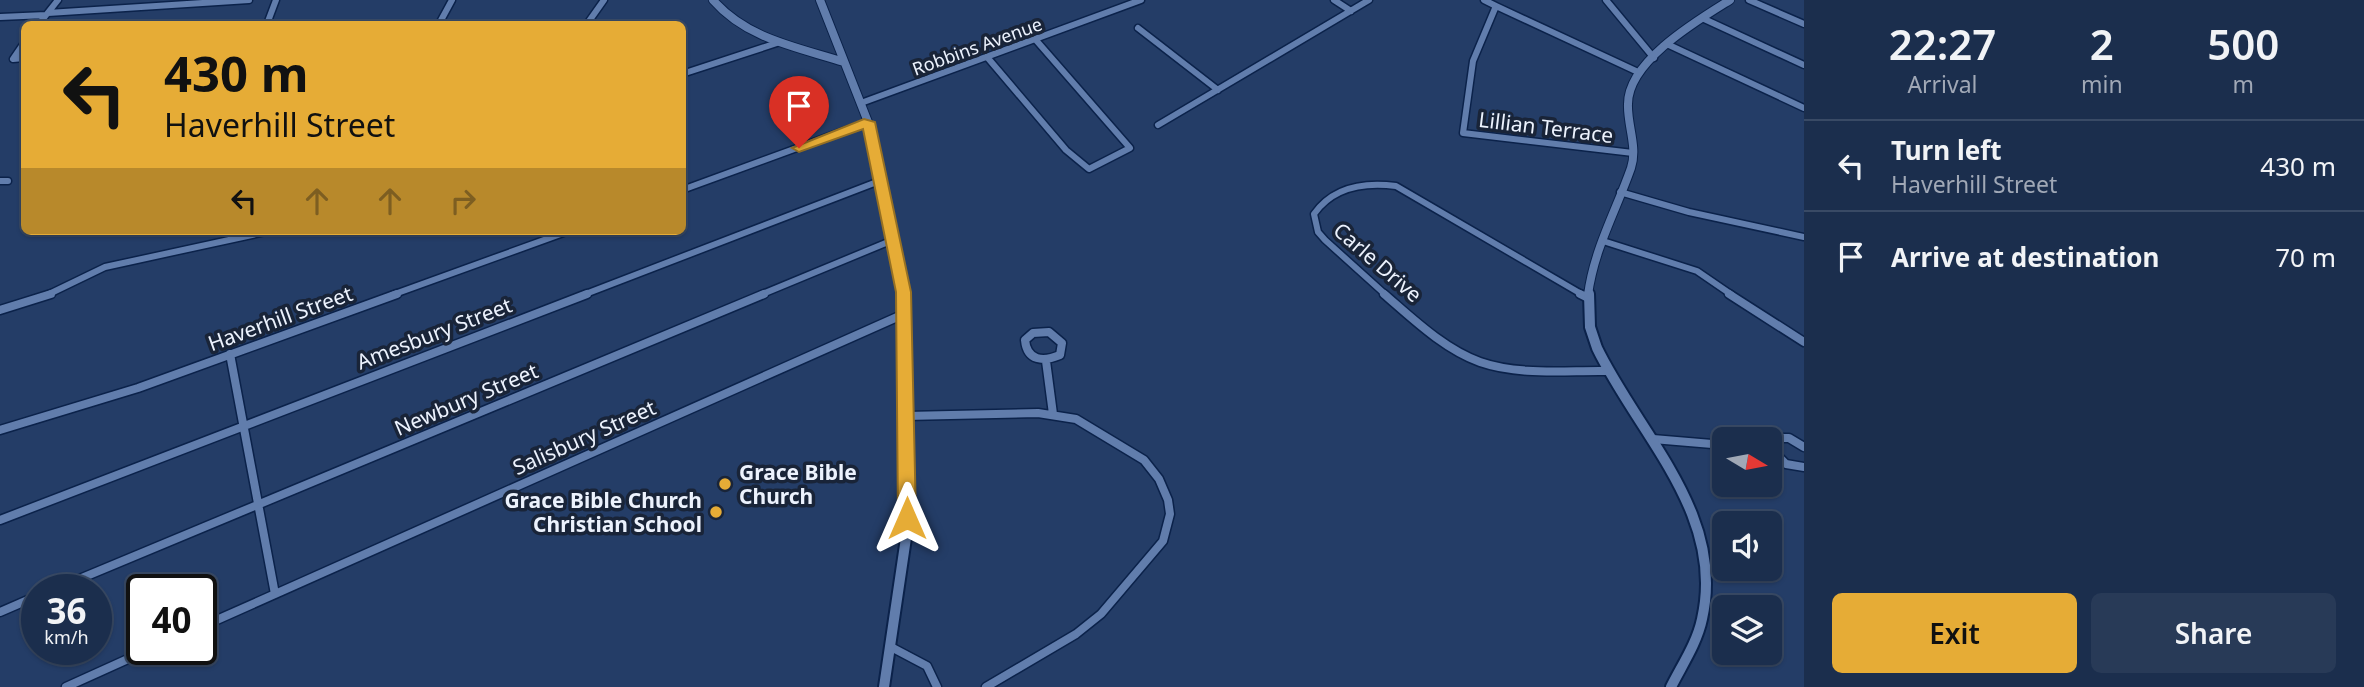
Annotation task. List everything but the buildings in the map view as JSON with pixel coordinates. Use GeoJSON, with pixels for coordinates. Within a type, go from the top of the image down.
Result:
{"type":"FeatureCollection","features":[{"type":"Feature","properties":{"kind":"street"},"geometry":{"type":"LineString","coordinates":[[41,21],[58,0]]}},
{"type":"Feature","properties":{"kind":"street"},"geometry":{"type":"LineString","coordinates":[[0,17],[249,0]]}},
{"type":"Feature","properties":{"kind":"street"},"geometry":{"type":"LineString","coordinates":[[268,21],[276,0]]}},
{"type":"Feature","properties":{"kind":"street"},"geometry":{"type":"LineString","coordinates":[[441,21],[452,0]]}},
{"type":"Feature","properties":{"kind":"street"},"geometry":{"type":"LineString","coordinates":[[589,21],[604,0]]}},
{"type":"Feature","properties":{"kind":"street"},"geometry":{"type":"LineString","coordinates":[[713,0],[722,12],[738,23],[780,42],[844,62]]}},
{"type":"Feature","properties":{"kind":"street"},"geometry":{"type":"LineString","coordinates":[[820,0],[868,122],[882,180],[905,313],[906,538],[884,687]]}},
{"type":"Feature","properties":{"kind":"street","name":"Robbins Avenue"},"geometry":{"type":"LineString","coordinates":[[861,103],[1141,0]]}},
{"type":"Feature","properties":{"kind":"street"},"geometry":{"type":"LineString","coordinates":[[1334,0],[1351,11]]}},
{"type":"Feature","properties":{"kind":"street"},"geometry":{"type":"LineString","coordinates":[[1158,125],[1369,0]]}},
{"type":"Feature","properties":{"kind":"street"},"geometry":{"type":"LineString","coordinates":[[1484,0],[1638,72]]}},
{"type":"Feature","properties":{"kind":"street"},"geometry":{"type":"LineString","coordinates":[[1606,0],[1654,58]]}},
{"type":"Feature","properties":{"kind":"street"},"geometry":{"type":"LineString","coordinates":[[1671,687],[1703,617],[1706,579],[1702,543],[1690,504],[1653,439],[1609,371],[1589,324],[1588,298],[1603,241],[1633,153],[1628,97],[1638,72],[1702,18],[1730,0]]}},
{"type":"Feature","properties":{"kind":"street"},"geometry":{"type":"LineString","coordinates":[[1749,0],[1804,24]]}},
{"type":"Feature","properties":{"kind":"street","name":"Lillian Terrace"},"geometry":{"type":"LineString","coordinates":[[1496,6],[1473,61],[1462,133],[1633,153]]}},
{"type":"Feature","properties":{"kind":"street"},"geometry":{"type":"LineString","coordinates":[[1702,18],[1804,65]]}},
{"type":"Feature","properties":{"kind":"street"},"geometry":{"type":"LineString","coordinates":[[1138,29],[1218,90]]}},
{"type":"Feature","properties":{"kind":"street"},"geometry":{"type":"LineString","coordinates":[[987,57],[1066,150],[1089,169],[1130,148],[1035,39]]}},
{"type":"Feature","properties":{"kind":"street"},"geometry":{"type":"LineString","coordinates":[[686,73],[780,42]]}},
{"type":"Feature","properties":{"kind":"street"},"geometry":{"type":"LineString","coordinates":[[1669,45],[1804,108]]}},
{"type":"Feature","properties":{"kind":"street"},"geometry":{"type":"LineString","coordinates":[[21,47],[13,59],[21,58]]}},
{"type":"Feature","properties":{"kind":"street"},"geometry":{"type":"LineString","coordinates":[[686,189],[868,122]]}},
{"type":"Feature","properties":{"kind":"street","name":"Amesbury Street"},"geometry":{"type":"LineString","coordinates":[[0,520],[882,180]]}},
{"type":"Feature","properties":{"kind":"street"},"geometry":{"type":"LineString","coordinates":[[0,181],[8,181]]}},
{"type":"Feature","properties":{"kind":"street","name":"Carle Drive"},"geometry":{"type":"LineString","coordinates":[[1588,298],[1396,186],[1372,183],[1360,186],[1324,202],[1314,214],[1318,232],[1325,240],[1435,335],[1468,357],[1498,365],[1609,371]]}},
{"type":"Feature","properties":{"kind":"street"},"geometry":{"type":"LineString","coordinates":[[1620,192],[1689,212],[1804,237]]}},
{"type":"Feature","properties":{"kind":"street"},"geometry":{"type":"LineString","coordinates":[[0,310],[36,301],[105,267],[252,235]]}},
{"type":"Feature","properties":{"kind":"street","name":"Haverhill Street"},"geometry":{"type":"LineString","coordinates":[[0,430],[80,408],[558,235]]}},
{"type":"Feature","properties":{"kind":"street","name":"Newbury Street"},"geometry":{"type":"LineString","coordinates":[[91,574],[893,240]]}},
{"type":"Feature","properties":{"kind":"street"},"geometry":{"type":"LineString","coordinates":[[1603,241],[1698,271],[1777,327],[1804,342]]}},
{"type":"Feature","properties":{"kind":"street","name":"Salisbury Street"},"geometry":{"type":"LineString","coordinates":[[217,619],[905,313]]}},
{"type":"Feature","properties":{"kind":"street"},"geometry":{"type":"LineString","coordinates":[[1049,332],[1061,340],[1063,346],[1060,355],[1046,361],[1034,358],[1026,350],[1025,340],[1033,333],[1049,332]]}},
{"type":"Feature","properties":{"kind":"street"},"geometry":{"type":"LineString","coordinates":[[230,354],[275,594]]}},
{"type":"Feature","properties":{"kind":"street"},"geometry":{"type":"LineString","coordinates":[[1046,361],[1053,414]]}},
{"type":"Feature","properties":{"kind":"street"},"geometry":{"type":"LineString","coordinates":[[906,416],[1053,414],[1091,425],[1150,466],[1168,500],[1168,530],[1159,547],[1084,628],[986,687]]}},
{"type":"Feature","properties":{"kind":"street"},"geometry":{"type":"LineString","coordinates":[[1782,436],[1804,447]]}},
{"type":"Feature","properties":{"kind":"street"},"geometry":{"type":"LineString","coordinates":[[1653,439],[1712,444]]}},
{"type":"Feature","properties":{"kind":"street"},"geometry":{"type":"LineString","coordinates":[[1782,460],[1786,464],[1804,467]]}},
{"type":"Feature","properties":{"kind":"street"},"geometry":{"type":"LineString","coordinates":[[0,612],[21,603]]}},
{"type":"Feature","properties":{"kind":"street"},"geometry":{"type":"LineString","coordinates":[[891,647],[928,666],[937,687]]}},
{"type":"Feature","properties":{"kind":"street"},"geometry":{"type":"LineString","coordinates":[[66,687],[126,660]]}},
{"type":"Feature","properties":{"kind":"place","name":"Grace Bible Church"},"geometry":{"type":"Point","coordinates":[725,484]}},
{"type":"Feature","properties":{"kind":"place","name":"Grace Bible Church Christian School"},"geometry":{"type":"Point","coordinates":[716,512]}},
{"type":"Feature","properties":{"kind":"route"},"geometry":{"type":"LineString","coordinates":[[799,148],[868,122],[903,292],[907,518]]}}]}
